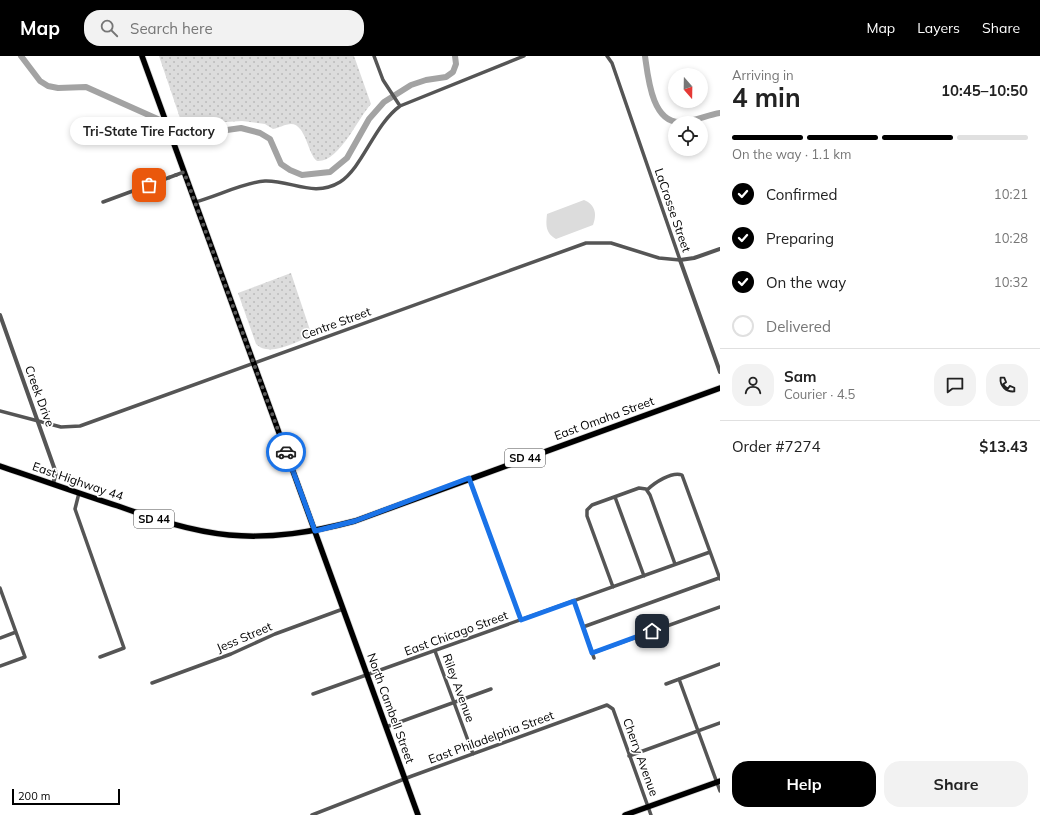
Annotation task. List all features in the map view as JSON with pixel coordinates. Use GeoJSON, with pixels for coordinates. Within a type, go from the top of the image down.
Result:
{"type":"FeatureCollection","features":[{"type":"Feature","properties":{"kind":"main road","name":"North Cambell Street"},"geometry":{"type":"LineString","coordinates":[[142,56],[418,815]]}},
{"type":"Feature","properties":{"kind":"main road","name":"East Omaha Street"},"geometry":{"type":"LineString","coordinates":[[315,531],[355,521],[469,478],[720,388]]}},
{"type":"Feature","properties":{"kind":"main road","name":"East Highway 44"},"geometry":{"type":"LineString","coordinates":[[0,466],[170,523],[212,533],[252,536],[315,531]]}},
{"type":"Feature","properties":{"kind":"main road"},"geometry":{"type":"LineString","coordinates":[[626,815],[718,781]]}},
{"type":"Feature","properties":{"kind":"street"},"geometry":{"type":"LineString","coordinates":[[374,56],[387,87],[400,106]]}},
{"type":"Feature","properties":{"kind":"street"},"geometry":{"type":"LineString","coordinates":[[195,202],[265,181],[278,182],[305,189],[327,188],[350,174],[389,114],[400,106],[524,56]]}},
{"type":"Feature","properties":{"kind":"street","name":"LaCrosse Street"},"geometry":{"type":"LineString","coordinates":[[607,56],[612,63],[720,372]]}},
{"type":"Feature","properties":{"kind":"street"},"geometry":{"type":"LineString","coordinates":[[103,202],[184,172]]}},
{"type":"Feature","properties":{"kind":"street","name":"Centre Street"},"geometry":{"type":"LineString","coordinates":[[0,411],[40,423],[61,427],[80,426],[586,243],[611,243],[659,258],[680,260]]}},
{"type":"Feature","properties":{"kind":"street"},"geometry":{"type":"LineString","coordinates":[[680,260],[694,258],[720,249]]}},
{"type":"Feature","properties":{"kind":"street","name":"Creek Drive"},"geometry":{"type":"LineString","coordinates":[[0,315],[40,423],[56,474],[53,484]]}},
{"type":"Feature","properties":{"kind":"street"},"geometry":{"type":"LineString","coordinates":[[583,627],[720,578],[682,475],[676,474],[656,482],[647,490]]}},
{"type":"Feature","properties":{"kind":"street"},"geometry":{"type":"LineString","coordinates":[[469,478],[521,620]]}},
{"type":"Feature","properties":{"kind":"street"},"geometry":{"type":"LineString","coordinates":[[613,587],[586,512],[592,505],[641,488],[647,490]]}},
{"type":"Feature","properties":{"kind":"street"},"geometry":{"type":"LineString","coordinates":[[647,490],[675,564]]}},
{"type":"Feature","properties":{"kind":"street"},"geometry":{"type":"LineString","coordinates":[[79,493],[74,509],[124,648],[100,657]]}},
{"type":"Feature","properties":{"kind":"street"},"geometry":{"type":"LineString","coordinates":[[615,497],[644,576]]}},
{"type":"Feature","properties":{"kind":"street","name":"East Chicago Street"},"geometry":{"type":"LineString","coordinates":[[313,694],[368,676],[710,552]]}},
{"type":"Feature","properties":{"kind":"street"},"geometry":{"type":"LineString","coordinates":[[0,588],[25,657],[0,666]]}},
{"type":"Feature","properties":{"kind":"street"},"geometry":{"type":"LineString","coordinates":[[574,601],[594,658]]}},
{"type":"Feature","properties":{"kind":"street"},"geometry":{"type":"LineString","coordinates":[[592,653],[720,607]]}},
{"type":"Feature","properties":{"kind":"street","name":"Jess Street"},"geometry":{"type":"LineString","coordinates":[[152,683],[231,654],[275,634],[343,609]]}},
{"type":"Feature","properties":{"kind":"street"},"geometry":{"type":"LineString","coordinates":[[0,638],[16,632]]}},
{"type":"Feature","properties":{"kind":"street","name":"Riley Avenue"},"geometry":{"type":"LineString","coordinates":[[435,651],[473,754]]}},
{"type":"Feature","properties":{"kind":"street"},"geometry":{"type":"LineString","coordinates":[[666,684],[720,664]]}},
{"type":"Feature","properties":{"kind":"street"},"geometry":{"type":"LineString","coordinates":[[679,679],[718,781],[720,791]]}},
{"type":"Feature","properties":{"kind":"street"},"geometry":{"type":"LineString","coordinates":[[386,727],[491,689]]}},
{"type":"Feature","properties":{"kind":"street","name":"East Philadelphia Street"},"geometry":{"type":"LineString","coordinates":[[312,815],[405,779],[604,706],[610,706]]}},
{"type":"Feature","properties":{"kind":"street","name":"Cherry Avenue"},"geometry":{"type":"LineString","coordinates":[[610,706],[613,709],[651,815]]}},
{"type":"Feature","properties":{"kind":"street"},"geometry":{"type":"LineString","coordinates":[[630,756],[720,723]]}},
{"type":"Feature","properties":{"kind":"shaded area"},"geometry":{"type":"Polygon","coordinates":[[[159,56],[354,56],[371,104],[340,148],[325,160],[317,161],[311,153],[303,134],[296,125],[289,124],[273,129],[265,124],[242,121],[194,124],[180,118],[159,56]]]}},
{"type":"Feature","properties":{"kind":"shaded area"},"geometry":{"type":"Polygon","coordinates":[[[584,200],[593,207],[595,218],[593,225],[556,239],[552,237],[547,228],[547,214],[584,200]]]}},
{"type":"Feature","properties":{"kind":"shaded area"},"geometry":{"type":"Polygon","coordinates":[[[291,273],[312,336],[276,349],[262,348],[256,344],[238,293],[291,273]]]}},
{"type":"Feature","properties":{"kind":"waterway"},"geometry":{"type":"LineString","coordinates":[[21,56],[40,81],[48,86],[58,88],[86,87],[180,129],[213,132],[241,128],[260,133],[270,139],[281,164],[302,175],[330,172],[347,158],[369,119],[384,102],[411,85],[426,80],[446,77],[453,72],[456,64],[455,56]]}},
{"type":"Feature","properties":{"kind":"waterway"},"geometry":{"type":"LineString","coordinates":[[645,56],[653,98],[658,108],[671,121],[691,121],[720,113]]}},
{"type":"Feature","properties":{"kind":"way so far"},"geometry":{"type":"LineString","coordinates":[[149,185],[184,172],[286,452]]}},
{"type":"Feature","properties":{"kind":"place","name":"Tri-State Tire Factory"},"geometry":{"type":"Point","coordinates":[149,185]}},
{"type":"Feature","properties":{"kind":"route"},"geometry":{"type":"LineString","coordinates":[[286,452],[315,531],[355,521],[469,478],[521,620],[574,601],[592,653],[652,631]]}}]}
